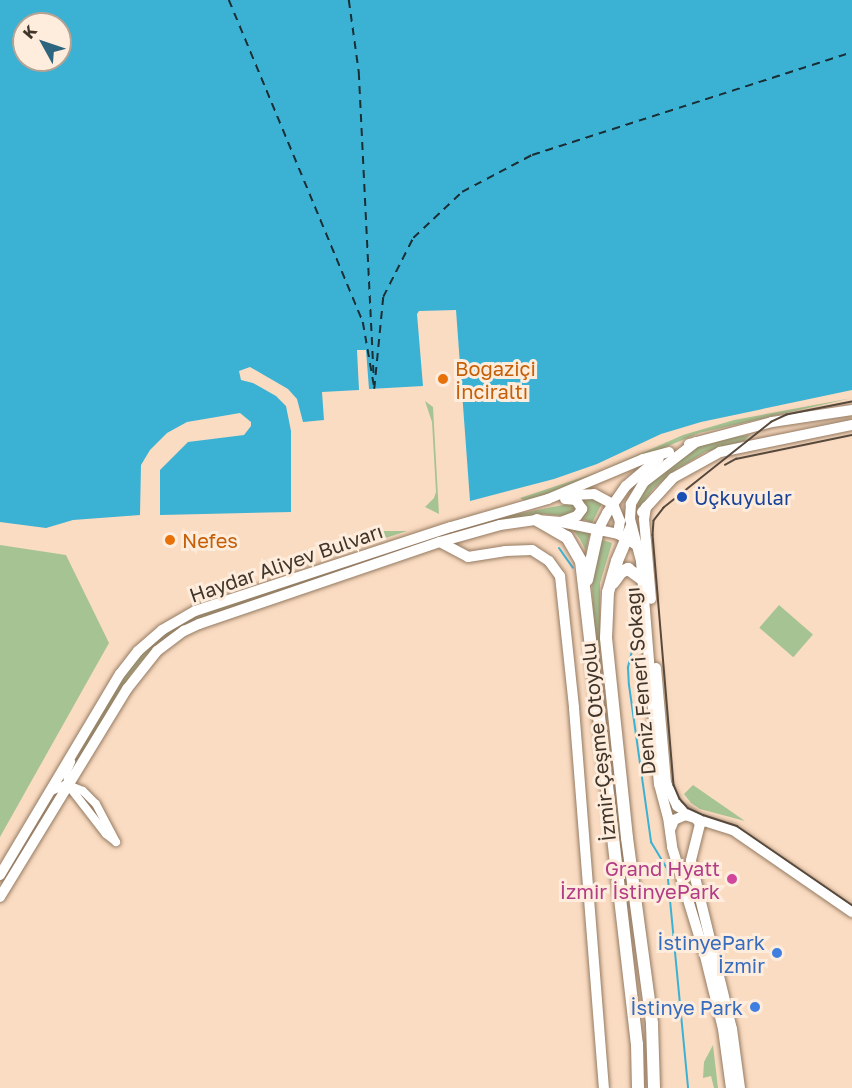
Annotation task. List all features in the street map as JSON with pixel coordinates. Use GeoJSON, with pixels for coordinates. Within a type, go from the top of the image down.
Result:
{"type":"FeatureCollection","features":[{"type":"Feature","properties":{"kind":"highway","name":"İzmir-Çeşme Otoyolu"},"geometry":{"type":"LineString","coordinates":[[537,520],[558,531],[574,544],[581,561],[637,1044],[638,1088]]}},
{"type":"Feature","properties":{"kind":"highway"},"geometry":{"type":"LineString","coordinates":[[585,593],[598,530]]}},
{"type":"Feature","properties":{"kind":"highway","name":"İzmir-Çeşme Otoyolu"},"geometry":{"type":"LineString","coordinates":[[628,536],[607,577],[606,638],[627,838],[654,1053],[654,1088]]}},
{"type":"Feature","properties":{"kind":"highway"},"geometry":{"type":"LineString","coordinates":[[608,592],[616,577],[624,570],[646,577]]}},
{"type":"Feature","properties":{"kind":"highway"},"geometry":{"type":"LineString","coordinates":[[654,1053],[659,1088]]}},
{"type":"Feature","properties":{"kind":"main road"},"geometry":{"type":"LineString","coordinates":[[598,530],[613,504],[636,475],[669,452],[696,442],[772,422],[852,410]]}},
{"type":"Feature","properties":{"kind":"main road"},"geometry":{"type":"LineString","coordinates":[[628,536],[646,507],[684,469],[720,452],[852,425]]}},
{"type":"Feature","properties":{"kind":"main road"},"geometry":{"type":"LineString","coordinates":[[628,536],[629,511],[644,482],[696,442]]}},
{"type":"Feature","properties":{"kind":"main road","name":"Haydar Aliyev Bulvarı"},"geometry":{"type":"LineString","coordinates":[[0,897],[7,870],[49,792],[120,674],[138,651],[162,630],[195,611],[451,527],[548,499],[643,459],[669,452]]}},
{"type":"Feature","properties":{"kind":"main road"},"geometry":{"type":"LineString","coordinates":[[548,499],[584,493],[594,494],[613,504],[646,577]]}},
{"type":"Feature","properties":{"kind":"main road"},"geometry":{"type":"LineString","coordinates":[[548,499],[573,499],[581,505],[581,512],[577,516],[561,522]]}},
{"type":"Feature","properties":{"kind":"main road"},"geometry":{"type":"LineString","coordinates":[[646,507],[644,519],[646,577]]}},
{"type":"Feature","properties":{"kind":"main road","name":"Haydar Aliyev Bulvarı"},"geometry":{"type":"LineString","coordinates":[[7,870],[68,785],[144,665],[170,640],[199,624],[440,542],[500,525],[537,520],[561,522],[628,536]]}},
{"type":"Feature","properties":{"kind":"main road"},"geometry":{"type":"LineString","coordinates":[[474,532],[469,538],[467,547],[472,553],[479,555]]}},
{"type":"Feature","properties":{"kind":"main road"},"geometry":{"type":"LineString","coordinates":[[440,542],[463,556],[532,550],[554,566],[562,585],[604,1088]]}},
{"type":"Feature","properties":{"kind":"main road","name":"Deniz Feneri Sokağı"},"geometry":{"type":"LineString","coordinates":[[646,577],[666,783],[677,806],[695,817]]}},
{"type":"Feature","properties":{"kind":"main road","name":"Deniz Feneri Sokağı"},"geometry":{"type":"LineString","coordinates":[[646,577],[656,759],[668,817],[669,836],[704,952],[723,1029],[730,1088]]}},
{"type":"Feature","properties":{"kind":"main road"},"geometry":{"type":"LineString","coordinates":[[695,841],[687,847],[679,848],[669,836],[671,824],[678,817],[695,817],[733,830],[852,912]]}},
{"type":"Feature","properties":{"kind":"main road"},"geometry":{"type":"LineString","coordinates":[[695,817],[700,825],[691,861],[732,1029],[740,1088]]}},
{"type":"Feature","properties":{"kind":"street"},"geometry":{"type":"LineString","coordinates":[[49,792],[58,786],[68,785],[90,797],[116,842],[106,834],[68,785],[67,771],[94,717]]}},
{"type":"Feature","properties":{"kind":"green space"},"geometry":{"type":"Polygon","coordinates":[[[852,398],[699,433],[571,487],[525,501],[520,498],[599,472],[683,435],[734,420],[852,398]]]}},
{"type":"Feature","properties":{"kind":"green space"},"geometry":{"type":"Polygon","coordinates":[[[425,401],[433,407],[439,514],[425,507],[434,498],[436,492],[432,422],[425,401]]]}},
{"type":"Feature","properties":{"kind":"green space"},"geometry":{"type":"Polygon","coordinates":[[[750,435],[744,441],[705,452],[674,471],[653,489],[636,513],[640,492],[694,448],[724,438],[750,435]]]}},
{"type":"Feature","properties":{"kind":"green space"},"geometry":{"type":"Polygon","coordinates":[[[579,497],[604,499],[592,523],[582,519],[585,506],[579,497]]]}},
{"type":"Feature","properties":{"kind":"green space"},"geometry":{"type":"Polygon","coordinates":[[[573,503],[578,507],[576,517],[541,514],[499,522],[365,562],[361,560],[481,521],[573,503]]]}},
{"type":"Feature","properties":{"kind":"green space"},"geometry":{"type":"Polygon","coordinates":[[[572,529],[590,531],[586,551],[580,539],[572,529]]]}},
{"type":"Feature","properties":{"kind":"green space"},"geometry":{"type":"Polygon","coordinates":[[[363,531],[364,545],[352,549],[354,536],[363,531]]]}},
{"type":"Feature","properties":{"kind":"green space"},"geometry":{"type":"Polygon","coordinates":[[[374,531],[407,531],[367,544],[366,537],[374,537],[374,531]]]}},
{"type":"Feature","properties":{"kind":"green space"},"geometry":{"type":"Polygon","coordinates":[[[600,539],[612,543],[600,583],[600,676],[594,652],[592,579],[600,539]]]}},
{"type":"Feature","properties":{"kind":"green space"},"geometry":{"type":"Polygon","coordinates":[[[0,545],[66,555],[109,643],[0,837],[0,545]]]}},
{"type":"Feature","properties":{"kind":"green space"},"geometry":{"type":"Polygon","coordinates":[[[350,563],[355,567],[168,637],[146,656],[131,674],[72,774],[71,768],[124,675],[141,653],[164,633],[200,613],[350,563]]]}},
{"type":"Feature","properties":{"kind":"green space"},"geometry":{"type":"Polygon","coordinates":[[[779,605],[813,635],[793,657],[759,628],[779,605]]]}},
{"type":"Feature","properties":{"kind":"green space"},"geometry":{"type":"Polygon","coordinates":[[[693,785],[745,821],[700,809],[691,803],[684,794],[693,785]]]}},
{"type":"Feature","properties":{"kind":"green space"},"geometry":{"type":"Polygon","coordinates":[[[713,1045],[718,1088],[714,1088],[711,1076],[703,1078],[704,1062],[713,1045]]]}},
{"type":"Feature","properties":{"kind":"water"},"geometry":{"type":"Polygon","coordinates":[[[0,0],[852,0],[852,390],[701,422],[661,434],[597,464],[554,479],[470,501],[456,310],[419,311],[417,314],[423,386],[369,389],[366,350],[357,350],[359,390],[322,392],[324,420],[303,422],[297,399],[288,389],[250,367],[239,371],[241,380],[253,383],[276,396],[286,406],[291,431],[291,512],[160,515],[160,470],[188,442],[244,435],[251,426],[251,422],[240,413],[187,422],[167,433],[150,450],[141,465],[140,515],[73,520],[46,528],[0,522],[0,0]]]}},
{"type":"Feature","properties":{"kind":"waterway"},"geometry":{"type":"LineString","coordinates":[[559,548],[573,568]]}},
{"type":"Feature","properties":{"kind":"waterway"},"geometry":{"type":"LineString","coordinates":[[635,639],[628,668],[629,685],[651,842],[667,869],[688,1088]]}},
{"type":"Feature","properties":{"kind":"ferry route"},"geometry":{"type":"LineString","coordinates":[[229,0],[363,322],[374,385]]}},
{"type":"Feature","properties":{"kind":"ferry route"},"geometry":{"type":"LineString","coordinates":[[349,0],[359,72],[374,379]]}},
{"type":"Feature","properties":{"kind":"ferry route"},"geometry":{"type":"LineString","coordinates":[[374,389],[383,297],[413,238],[462,192],[532,155],[852,52]]}},
{"type":"Feature","properties":{"kind":"tram line"},"geometry":{"type":"LineString","coordinates":[[852,402],[787,415],[772,422],[664,508],[654,521],[653,535],[674,785],[680,799],[688,808],[737,826],[852,905]]}},
{"type":"Feature","properties":{"kind":"tram line"},"geometry":{"type":"LineString","coordinates":[[725,465],[736,459],[852,435]]}},
{"type":"Feature","properties":{"kind":"place","name":"Boğaziçi İnciraltı"},"geometry":{"type":"Point","coordinates":[443,379]}},
{"type":"Feature","properties":{"kind":"place","name":"Üçkuyular"},"geometry":{"type":"Point","coordinates":[682,497]}},
{"type":"Feature","properties":{"kind":"place","name":"Nefes"},"geometry":{"type":"Point","coordinates":[170,540]}},
{"type":"Feature","properties":{"kind":"place","name":"Grand Hyatt İzmir İstinyePark"},"geometry":{"type":"Point","coordinates":[732,879]}},
{"type":"Feature","properties":{"kind":"place","name":"İstinyePark İzmir"},"geometry":{"type":"Point","coordinates":[777,953]}},
{"type":"Feature","properties":{"kind":"place","name":"İstinye Park"},"geometry":{"type":"Point","coordinates":[755,1007]}}]}
